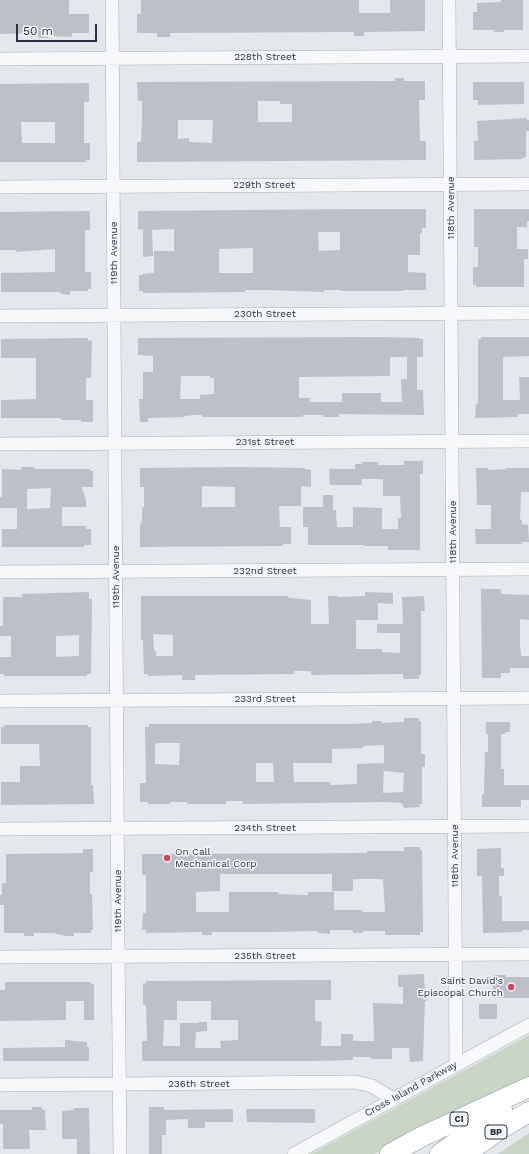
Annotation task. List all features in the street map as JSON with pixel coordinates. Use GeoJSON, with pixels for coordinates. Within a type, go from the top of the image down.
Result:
{"type":"FeatureCollection","features":[{"type":"Feature","properties":{"kind":"highway","name":"CI"},"geometry":{"type":"LineString","coordinates":[[390,1154],[427,1134],[529,1088]]}},
{"type":"Feature","properties":{"kind":"highway"},"geometry":{"type":"LineString","coordinates":[[440,1154],[529,1088]]}},
{"type":"Feature","properties":{"kind":"highway","name":"BP"},"geometry":{"type":"LineString","coordinates":[[465,1154],[500,1129],[529,1112]]}},
{"type":"Feature","properties":{"kind":"highway"},"geometry":{"type":"LineString","coordinates":[[487,1154],[529,1123]]}},
{"type":"Feature","properties":{"kind":"street","name":"119th Avenue"},"geometry":{"type":"LineString","coordinates":[[112,0],[120,1154]]}},
{"type":"Feature","properties":{"kind":"street","name":"118th Avenue"},"geometry":{"type":"LineString","coordinates":[[449,0],[456,1065]]}},
{"type":"Feature","properties":{"kind":"street","name":"228th Street"},"geometry":{"type":"LineString","coordinates":[[0,59],[529,56]]}},
{"type":"Feature","properties":{"kind":"street","name":"229th Street"},"geometry":{"type":"LineString","coordinates":[[0,187],[529,184]]}},
{"type":"Feature","properties":{"kind":"street","name":"230th Street"},"geometry":{"type":"LineString","coordinates":[[0,316],[529,313]]}},
{"type":"Feature","properties":{"kind":"street","name":"231st Street"},"geometry":{"type":"LineString","coordinates":[[0,444],[529,441]]}},
{"type":"Feature","properties":{"kind":"street","name":"232nd Street"},"geometry":{"type":"LineString","coordinates":[[0,572],[529,569]]}},
{"type":"Feature","properties":{"kind":"street","name":"233rd Street"},"geometry":{"type":"LineString","coordinates":[[0,701],[529,698]]}},
{"type":"Feature","properties":{"kind":"street","name":"234th Street"},"geometry":{"type":"LineString","coordinates":[[0,829],[529,826]]}},
{"type":"Feature","properties":{"kind":"street","name":"235th Street"},"geometry":{"type":"LineString","coordinates":[[0,957],[529,954]]}},
{"type":"Feature","properties":{"kind":"street","name":"Cross Island Parkway"},"geometry":{"type":"LineString","coordinates":[[294,1154],[529,1025]]}},
{"type":"Feature","properties":{"kind":"street","name":"236th Street"},"geometry":{"type":"LineString","coordinates":[[0,1085],[355,1082],[372,1086],[393,1099]]}},
{"type":"Feature","properties":{"kind":"green space"},"geometry":{"type":"Polygon","coordinates":[[[529,1035],[529,1078],[434,1122],[375,1154],[311,1154],[529,1035]]]}},
{"type":"Feature","properties":{"kind":"green space"},"geometry":{"type":"Polygon","coordinates":[[[529,1133],[529,1154],[498,1154],[523,1137],[529,1133]]]}},
{"type":"Feature","properties":{"kind":"building"},"geometry":{"type":"Polygon","coordinates":[[[0,0],[69,0],[69,14],[89,14],[89,33],[72,33],[72,37],[48,36],[48,38],[39,38],[38,33],[0,34],[0,0]]]}},
{"type":"Feature","properties":{"kind":"building"},"geometry":{"type":"Polygon","coordinates":[[[141,0],[359,0],[359,13],[390,13],[390,0],[425,0],[425,31],[364,32],[364,36],[354,36],[354,32],[170,33],[170,37],[157,37],[157,33],[137,33],[137,14],[141,14],[141,0]]]}},
{"type":"Feature","properties":{"kind":"building"},"geometry":{"type":"Polygon","coordinates":[[[501,0],[523,0],[523,30],[504,30],[504,32],[494,32],[494,30],[473,30],[473,12],[477,12],[477,3],[501,2],[501,0]]]}},
{"type":"Feature","properties":{"kind":"building"},"geometry":{"type":"Polygon","coordinates":[[[395,78],[404,78],[404,81],[425,81],[425,100],[419,100],[420,141],[426,141],[426,160],[137,162],[137,142],[141,142],[142,101],[138,101],[137,82],[395,81],[395,78]],[[258,101],[258,122],[292,122],[292,104],[280,104],[280,101],[258,101]],[[178,120],[178,139],[189,138],[189,142],[212,143],[213,120],[178,120]]]}},
{"type":"Feature","properties":{"kind":"building"},"geometry":{"type":"Polygon","coordinates":[[[473,82],[524,82],[524,104],[478,105],[478,100],[473,100],[473,82]]]}},
{"type":"Feature","properties":{"kind":"building"},"geometry":{"type":"Polygon","coordinates":[[[89,83],[89,102],[84,102],[84,143],[90,143],[90,160],[86,160],[86,162],[0,162],[0,84],[89,83]],[[21,122],[22,143],[55,143],[55,122],[21,122]]]}},
{"type":"Feature","properties":{"kind":"building"},"geometry":{"type":"Polygon","coordinates":[[[527,118],[527,120],[529,120],[529,131],[526,131],[526,157],[522,159],[474,160],[474,141],[478,141],[477,121],[527,118]]]}},
{"type":"Feature","properties":{"kind":"building"},"geometry":{"type":"Polygon","coordinates":[[[426,209],[426,228],[422,228],[422,233],[420,233],[420,255],[408,255],[408,272],[426,273],[426,290],[324,290],[324,292],[245,290],[245,292],[143,293],[143,291],[139,291],[139,275],[154,273],[154,251],[174,251],[174,229],[152,230],[153,256],[143,257],[143,229],[138,230],[138,211],[426,209]],[[318,232],[319,251],[340,250],[340,232],[318,232]],[[253,248],[219,249],[219,273],[253,273],[253,248]]]}},
{"type":"Feature","properties":{"kind":"building"},"geometry":{"type":"Polygon","coordinates":[[[474,209],[529,209],[529,221],[527,221],[527,227],[517,227],[517,249],[528,249],[528,259],[524,259],[524,287],[476,287],[476,285],[473,285],[473,267],[478,267],[478,247],[474,247],[474,209]]]}},
{"type":"Feature","properties":{"kind":"building"},"geometry":{"type":"Polygon","coordinates":[[[90,211],[90,230],[85,230],[85,272],[91,272],[91,289],[88,289],[88,291],[70,291],[70,295],[61,294],[60,292],[1,292],[1,273],[55,272],[55,249],[16,252],[16,250],[0,250],[0,212],[90,211]]]}},
{"type":"Feature","properties":{"kind":"building"},"geometry":{"type":"Polygon","coordinates":[[[481,337],[529,337],[529,356],[503,357],[503,400],[520,400],[519,377],[529,377],[529,414],[518,414],[518,417],[475,418],[476,404],[478,404],[478,339],[481,339],[481,337]]]}},
{"type":"Feature","properties":{"kind":"building"},"geometry":{"type":"Polygon","coordinates":[[[88,338],[88,341],[92,340],[91,378],[86,378],[86,400],[93,400],[93,422],[81,422],[81,420],[61,420],[61,418],[1,418],[1,400],[36,399],[36,358],[1,358],[1,339],[88,338]]]}},
{"type":"Feature","properties":{"kind":"building"},"geometry":{"type":"Polygon","coordinates":[[[138,338],[420,338],[423,339],[423,357],[417,357],[417,390],[423,390],[424,415],[339,414],[339,417],[303,415],[303,417],[202,417],[202,415],[194,415],[184,417],[148,418],[148,422],[140,422],[139,399],[143,399],[143,372],[153,372],[153,356],[138,355],[138,338]],[[390,357],[390,376],[299,377],[299,398],[310,398],[310,402],[342,402],[342,393],[381,393],[381,402],[402,402],[401,379],[407,379],[407,357],[390,357]],[[181,376],[180,399],[200,399],[200,395],[214,394],[214,378],[210,378],[210,376],[181,376]]]}},
{"type":"Feature","properties":{"kind":"building"},"geometry":{"type":"Polygon","coordinates":[[[404,461],[423,461],[423,474],[420,474],[420,550],[388,550],[388,546],[308,545],[308,527],[303,527],[303,507],[323,507],[323,495],[333,495],[333,510],[336,510],[337,527],[353,527],[353,507],[382,508],[382,529],[398,529],[398,518],[401,518],[400,496],[383,496],[383,479],[362,479],[362,485],[330,485],[329,469],[355,469],[355,464],[362,464],[362,462],[378,462],[378,465],[404,465],[404,461]]]}},
{"type":"Feature","properties":{"kind":"building"},"geometry":{"type":"Polygon","coordinates":[[[21,467],[34,467],[34,469],[90,469],[90,471],[93,471],[93,487],[82,487],[86,507],[62,507],[62,526],[86,526],[86,529],[91,529],[91,545],[84,545],[84,547],[2,547],[2,529],[17,529],[17,508],[0,508],[0,497],[2,497],[2,469],[21,470],[21,467]],[[51,488],[27,489],[27,509],[50,508],[51,488]]]}},
{"type":"Feature","properties":{"kind":"building"},"geometry":{"type":"Polygon","coordinates":[[[140,468],[304,468],[311,470],[311,487],[301,486],[301,506],[279,506],[280,527],[291,527],[291,544],[283,544],[283,546],[140,547],[140,525],[142,520],[142,507],[144,507],[144,487],[140,487],[140,468]],[[202,486],[202,507],[235,507],[235,487],[202,486]]]}},
{"type":"Feature","properties":{"kind":"building"},"geometry":{"type":"Polygon","coordinates":[[[476,468],[488,468],[488,470],[529,468],[529,492],[521,492],[520,520],[522,520],[522,524],[528,525],[529,542],[522,542],[522,544],[476,544],[475,529],[491,529],[491,505],[477,505],[476,468]]]}},
{"type":"Feature","properties":{"kind":"building"},"geometry":{"type":"Polygon","coordinates":[[[481,589],[501,589],[501,594],[529,595],[529,620],[520,619],[520,644],[521,656],[529,656],[529,668],[510,668],[510,673],[501,673],[501,678],[482,678],[481,589]]]}},
{"type":"Feature","properties":{"kind":"building"},"geometry":{"type":"Polygon","coordinates":[[[89,592],[89,599],[92,599],[91,674],[87,674],[87,676],[4,676],[4,674],[0,674],[0,657],[11,657],[11,636],[0,636],[0,626],[3,626],[3,597],[22,597],[22,594],[89,592]],[[79,635],[56,636],[56,657],[79,656],[79,635]]]}},
{"type":"Feature","properties":{"kind":"building"},"geometry":{"type":"Polygon","coordinates":[[[365,592],[393,593],[393,604],[378,603],[378,620],[356,620],[356,649],[382,649],[382,652],[400,653],[400,633],[377,633],[377,624],[403,624],[402,597],[424,596],[425,611],[421,611],[421,675],[419,675],[419,679],[403,679],[403,674],[311,675],[311,671],[294,671],[294,674],[195,675],[195,680],[182,680],[182,675],[148,676],[148,674],[144,674],[143,640],[141,640],[141,596],[289,596],[288,598],[311,600],[311,624],[329,624],[328,596],[365,596],[365,592]],[[153,634],[154,651],[156,651],[156,656],[173,656],[173,635],[153,634]]]}},
{"type":"Feature","properties":{"kind":"building"},"geometry":{"type":"Polygon","coordinates":[[[404,718],[419,718],[419,721],[421,721],[421,754],[425,754],[425,767],[422,767],[422,804],[419,804],[420,807],[404,808],[402,803],[384,802],[243,804],[243,801],[226,801],[226,804],[187,804],[187,802],[170,802],[170,804],[148,804],[148,802],[140,802],[140,783],[146,783],[145,727],[149,727],[149,724],[351,724],[372,723],[372,721],[382,721],[382,723],[404,722],[404,718]],[[180,743],[155,744],[155,764],[179,765],[180,743]],[[384,745],[363,746],[363,748],[332,749],[332,763],[293,763],[294,782],[330,782],[330,785],[357,784],[357,764],[384,763],[384,745]],[[256,763],[256,782],[274,782],[273,763],[256,763]],[[384,763],[383,793],[403,792],[404,773],[384,771],[384,763]]]}},
{"type":"Feature","properties":{"kind":"building"},"geometry":{"type":"Polygon","coordinates":[[[486,722],[510,722],[510,732],[501,734],[501,769],[504,769],[504,785],[529,785],[529,800],[521,800],[521,807],[482,807],[482,794],[484,794],[485,752],[488,752],[486,722]]]}},
{"type":"Feature","properties":{"kind":"building"},"geometry":{"type":"Polygon","coordinates":[[[4,725],[88,725],[88,727],[91,727],[91,785],[93,785],[94,804],[1,805],[1,782],[20,782],[20,766],[40,766],[39,744],[1,744],[1,727],[4,727],[4,725]]]}},
{"type":"Feature","properties":{"kind":"building"},"geometry":{"type":"Polygon","coordinates":[[[404,847],[420,847],[420,850],[422,850],[423,932],[420,932],[420,935],[385,935],[385,931],[363,931],[363,933],[353,933],[353,930],[330,930],[330,934],[318,933],[318,931],[212,932],[212,935],[202,935],[202,932],[146,933],[146,930],[142,930],[143,913],[146,913],[146,875],[142,875],[142,854],[367,853],[367,851],[404,851],[404,847]],[[220,874],[220,891],[196,892],[196,912],[229,912],[229,892],[278,892],[278,894],[308,895],[308,892],[334,892],[334,910],[385,912],[383,879],[353,879],[353,891],[332,891],[332,874],[220,874]]]}},
{"type":"Feature","properties":{"kind":"building"},"geometry":{"type":"Polygon","coordinates":[[[501,848],[501,868],[504,868],[504,876],[499,876],[499,896],[502,896],[502,921],[529,921],[529,930],[522,930],[522,932],[483,933],[482,876],[477,876],[477,849],[501,848]]]}},
{"type":"Feature","properties":{"kind":"building"},"geometry":{"type":"Polygon","coordinates":[[[83,849],[93,849],[93,872],[90,872],[93,930],[91,930],[91,933],[74,933],[74,936],[66,936],[53,933],[34,933],[34,936],[24,936],[24,933],[4,933],[4,905],[0,905],[0,895],[2,895],[2,883],[6,883],[6,854],[83,853],[83,849]]]}},
{"type":"Feature","properties":{"kind":"building"},"geometry":{"type":"Polygon","coordinates":[[[424,974],[427,1001],[425,1001],[423,1061],[410,1062],[409,1048],[392,1048],[392,1059],[353,1057],[353,1060],[314,1061],[142,1061],[142,1041],[147,1041],[146,1005],[143,1005],[143,983],[146,984],[146,981],[331,980],[331,1000],[315,1000],[315,1021],[322,1022],[321,1046],[341,1046],[341,1034],[353,1034],[353,1041],[374,1041],[373,1003],[403,1004],[403,987],[398,987],[398,975],[424,974]],[[177,1001],[177,1020],[164,1020],[163,1046],[180,1046],[180,1023],[207,1022],[207,1031],[196,1032],[195,1048],[221,1048],[220,1041],[238,1040],[238,1020],[211,1020],[211,1001],[177,1001]]]}},
{"type":"Feature","properties":{"kind":"building","name":"Saint David's Episcopal Church"},"geometry":{"type":"Polygon","coordinates":[[[493,975],[506,975],[506,977],[529,977],[529,998],[493,998],[493,975]]]}},
{"type":"Feature","properties":{"kind":"building"},"geometry":{"type":"Polygon","coordinates":[[[5,982],[91,982],[91,984],[94,984],[94,1020],[84,1020],[84,1001],[66,1001],[66,1020],[0,1021],[0,990],[5,990],[5,982]]]}},
{"type":"Feature","properties":{"kind":"building"},"geometry":{"type":"Polygon","coordinates":[[[479,1004],[497,1004],[497,1019],[479,1019],[479,1004]]]}},
{"type":"Feature","properties":{"kind":"building"},"geometry":{"type":"Polygon","coordinates":[[[65,1040],[87,1042],[87,1047],[89,1047],[89,1061],[3,1061],[3,1048],[65,1047],[65,1040]]]}},
{"type":"Feature","properties":{"kind":"building"},"geometry":{"type":"Polygon","coordinates":[[[32,1107],[42,1107],[42,1110],[45,1110],[46,1130],[29,1130],[30,1149],[3,1149],[3,1124],[0,1124],[0,1110],[32,1110],[32,1107]]]}},
{"type":"Feature","properties":{"kind":"building"},"geometry":{"type":"Polygon","coordinates":[[[149,1107],[164,1107],[164,1110],[233,1109],[233,1122],[205,1122],[205,1128],[188,1128],[188,1119],[166,1120],[166,1135],[162,1135],[162,1154],[149,1154],[149,1107]]]}},
{"type":"Feature","properties":{"kind":"building"},"geometry":{"type":"Polygon","coordinates":[[[74,1108],[89,1108],[90,1154],[77,1154],[77,1139],[62,1139],[62,1111],[74,1110],[74,1108]]]}},
{"type":"Feature","properties":{"kind":"building"},"geometry":{"type":"Polygon","coordinates":[[[246,1109],[315,1109],[315,1123],[247,1122],[246,1109]]]}},
{"type":"Feature","properties":{"kind":"place","name":"On Call Mechanical Corp"},"geometry":{"type":"Point","coordinates":[167,858]}},
{"type":"Feature","properties":{"kind":"place","name":"Saint David's Episcopal Church"},"geometry":{"type":"Point","coordinates":[511,987]}}]}
